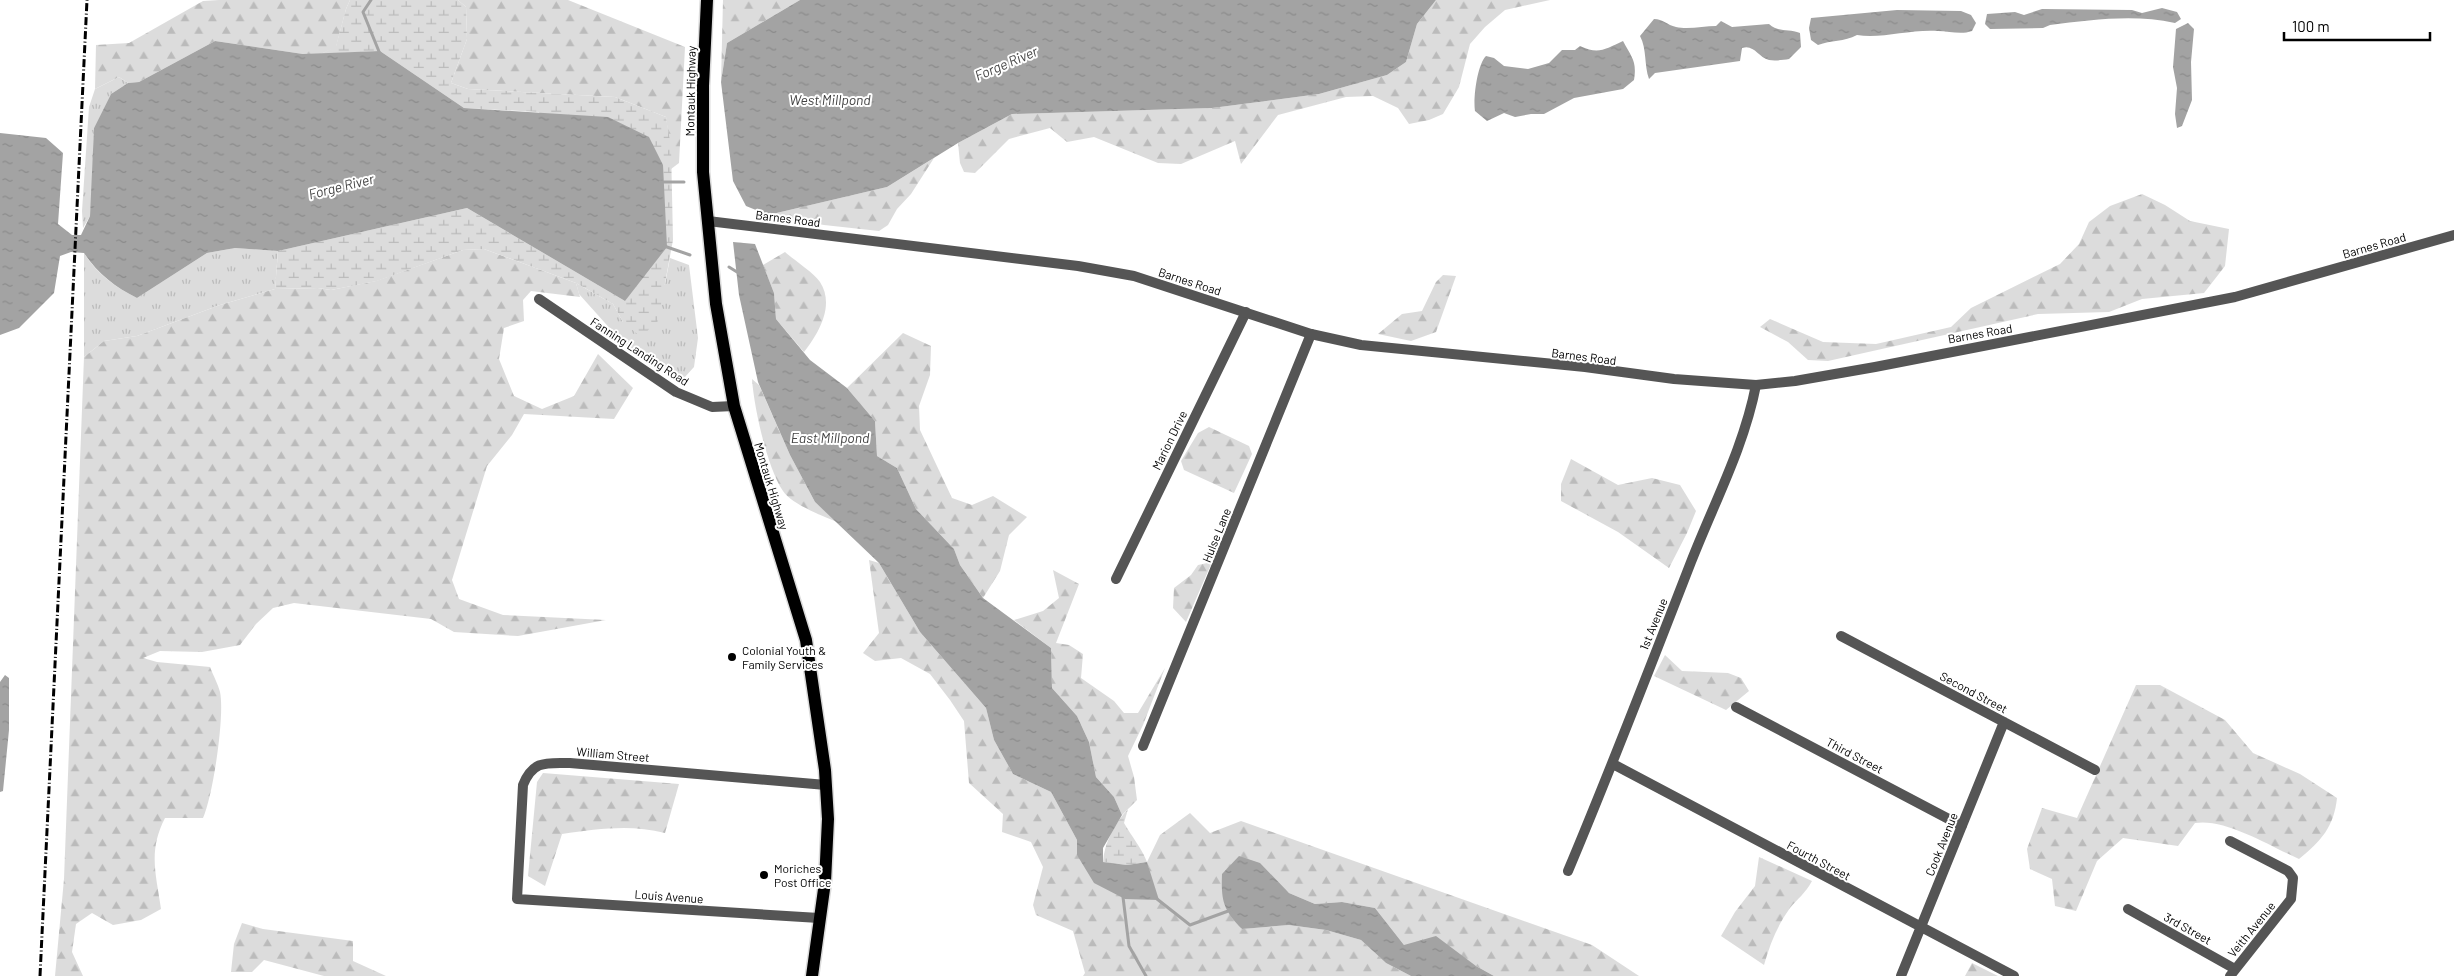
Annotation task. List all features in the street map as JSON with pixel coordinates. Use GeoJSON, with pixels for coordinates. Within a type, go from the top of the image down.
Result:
{"type":"FeatureCollection","features":[{"type":"Feature","properties":{"kind":"main road","name":"Montauk Highway"},"geometry":{"type":"LineString","coordinates":[[707,0],[703,86],[703,172],[716,304],[734,406],[806,640],[826,785],[828,819],[825,882],[812,976]]}},
{"type":"Feature","properties":{"kind":"street","name":"Barnes Road"},"geometry":{"type":"LineString","coordinates":[[708,221],[1078,266],[1134,276],[1311,334],[1361,345],[1585,367],[1674,379],[1756,385],[1795,381],[1875,367],[2235,297],[2454,235]]}},
{"type":"Feature","properties":{"kind":"street","name":"Fanning Landing Road"},"geometry":{"type":"LineString","coordinates":[[539,299],[676,392],[712,407],[734,406]]}},
{"type":"Feature","properties":{"kind":"street","name":"Marion Drive"},"geometry":{"type":"LineString","coordinates":[[1116,579],[1246,312]]}},
{"type":"Feature","properties":{"kind":"street","name":"Hulse Lane"},"geometry":{"type":"LineString","coordinates":[[1143,746],[1311,334]]}},
{"type":"Feature","properties":{"kind":"street","name":"1st Avenue"},"geometry":{"type":"LineString","coordinates":[[1568,871],[1613,764],[1692,560],[1739,447],[1751,411],[1756,385]]}},
{"type":"Feature","properties":{"kind":"street","name":"Second Street"},"geometry":{"type":"LineString","coordinates":[[1841,636],[2095,770]]}},
{"type":"Feature","properties":{"kind":"street","name":"Third Street"},"geometry":{"type":"LineString","coordinates":[[1736,707],[1962,826]]}},
{"type":"Feature","properties":{"kind":"street","name":"Cook Avenue"},"geometry":{"type":"LineString","coordinates":[[1901,976],[2004,722]]}},
{"type":"Feature","properties":{"kind":"street","name":"William Street"},"geometry":{"type":"LineString","coordinates":[[517,899],[523,785],[528,774],[544,763],[570,763],[826,785]]}},
{"type":"Feature","properties":{"kind":"street","name":"Fourth Street"},"geometry":{"type":"LineString","coordinates":[[1613,764],[2014,976]]}},
{"type":"Feature","properties":{"kind":"street","name":"Veith Avenue"},"geometry":{"type":"LineString","coordinates":[[2230,841],[2288,872],[2292,878],[2291,899],[2233,972]]}},
{"type":"Feature","properties":{"kind":"street","name":"Louis Avenue"},"geometry":{"type":"LineString","coordinates":[[517,899],[820,918]]}},
{"type":"Feature","properties":{"kind":"street","name":"3rd Street"},"geometry":{"type":"LineString","coordinates":[[2128,909],[2233,972]]}},
{"type":"Feature","properties":{"kind":"green space"},"geometry":{"type":"Polygon","coordinates":[[[350,0],[336,47],[321,54],[303,54],[215,41],[139,82],[128,83],[119,77],[95,89],[96,45],[129,43],[203,1],[350,0]]]}},
{"type":"Feature","properties":{"kind":"green space"},"geometry":{"type":"Polygon","coordinates":[[[350,0],[458,0],[466,7],[467,39],[451,83],[468,89],[615,97],[666,117],[671,147],[673,240],[658,321],[641,337],[623,322],[613,304],[576,283],[484,249],[463,250],[377,281],[331,290],[318,288],[275,289],[278,251],[467,208],[625,301],[539,112],[464,108],[380,51],[321,54],[336,46],[350,0]]]}},
{"type":"Feature","properties":{"kind":"green space"},"geometry":{"type":"Polygon","coordinates":[[[458,0],[568,0],[685,47],[679,163],[671,169],[666,117],[615,97],[468,89],[451,83],[467,39],[466,7],[458,0]]]}},
{"type":"Feature","properties":{"kind":"green space"},"geometry":{"type":"Polygon","coordinates":[[[723,0],[800,0],[727,43],[721,82],[723,0]]]}},
{"type":"Feature","properties":{"kind":"green space"},"geometry":{"type":"Polygon","coordinates":[[[1436,0],[1550,0],[1505,10],[1485,27],[1470,44],[1459,87],[1443,114],[1429,120],[1409,124],[1398,108],[1373,96],[1346,97],[1278,115],[1241,164],[1235,141],[1181,164],[1158,163],[1094,137],[1067,142],[1050,128],[1009,139],[975,173],[964,172],[960,163],[958,143],[1012,114],[1212,108],[1319,94],[1387,75],[1406,62],[1417,24],[1436,0]]]}},
{"type":"Feature","properties":{"kind":"green space"},"geometry":{"type":"Polygon","coordinates":[[[119,77],[128,83],[111,94],[94,128],[90,216],[83,228],[82,211],[89,107],[95,89],[119,77]]]}},
{"type":"Feature","properties":{"kind":"green space"},"geometry":{"type":"Polygon","coordinates":[[[934,158],[911,194],[897,209],[888,225],[879,231],[824,225],[768,215],[887,187],[934,158]]]}},
{"type":"Feature","properties":{"kind":"green space"},"geometry":{"type":"Polygon","coordinates":[[[2142,194],[2165,205],[2190,221],[2229,229],[2225,266],[2204,293],[2142,299],[2109,312],[2038,314],[1828,361],[1808,360],[1788,342],[1760,327],[1770,319],[1823,342],[1876,344],[1951,327],[1971,308],[2060,264],[2079,244],[2089,222],[2110,206],[2142,194]]]}},
{"type":"Feature","properties":{"kind":"green space"},"geometry":{"type":"Polygon","coordinates":[[[235,248],[278,251],[275,289],[220,305],[137,336],[104,341],[84,357],[84,253],[89,261],[107,279],[137,298],[207,253],[235,248]]]}},
{"type":"Feature","properties":{"kind":"green space"},"geometry":{"type":"Polygon","coordinates":[[[484,249],[576,283],[580,297],[531,291],[523,300],[524,321],[504,328],[499,359],[514,396],[542,409],[574,396],[598,354],[633,388],[614,419],[524,414],[512,435],[487,466],[452,580],[459,599],[503,615],[606,620],[518,636],[454,632],[431,619],[294,603],[273,608],[256,624],[240,645],[202,652],[160,651],[143,658],[157,662],[210,667],[217,683],[220,692],[221,718],[214,775],[207,807],[203,818],[165,818],[156,841],[155,852],[161,909],[141,920],[113,925],[92,913],[76,924],[72,952],[83,976],[55,976],[64,879],[84,357],[104,341],[137,336],[220,305],[275,289],[318,288],[331,290],[376,281],[463,250],[484,249]]]}},
{"type":"Feature","properties":{"kind":"green space"},"geometry":{"type":"Polygon","coordinates":[[[785,252],[817,278],[824,291],[826,300],[820,328],[804,352],[776,319],[774,293],[763,265],[785,252]]]}},
{"type":"Feature","properties":{"kind":"green space"},"geometry":{"type":"Polygon","coordinates":[[[670,258],[689,265],[698,338],[694,367],[684,378],[631,352],[579,294],[576,283],[613,304],[623,322],[665,284],[670,258]]]}},
{"type":"Feature","properties":{"kind":"green space"},"geometry":{"type":"Polygon","coordinates":[[[1443,275],[1456,276],[1436,332],[1411,341],[1378,334],[1402,314],[1422,311],[1436,282],[1443,275]]]}},
{"type":"Feature","properties":{"kind":"green space"},"geometry":{"type":"Polygon","coordinates":[[[903,333],[931,346],[930,375],[919,406],[920,430],[952,498],[972,505],[993,496],[1027,517],[1009,535],[1000,571],[983,598],[960,565],[954,549],[916,509],[897,468],[877,456],[875,421],[847,388],[903,333]]]}},
{"type":"Feature","properties":{"kind":"green space"},"geometry":{"type":"Polygon","coordinates":[[[752,379],[759,385],[790,455],[815,502],[837,522],[800,505],[783,491],[777,480],[762,437],[752,379]]]}},
{"type":"Feature","properties":{"kind":"green space"},"geometry":{"type":"Polygon","coordinates":[[[1209,427],[1249,446],[1252,454],[1234,493],[1184,470],[1181,461],[1198,433],[1209,427]]]}},
{"type":"Feature","properties":{"kind":"green space"},"geometry":{"type":"Polygon","coordinates":[[[1571,459],[1618,485],[1652,478],[1680,485],[1696,511],[1669,568],[1618,532],[1561,501],[1561,484],[1571,459]]]}},
{"type":"Feature","properties":{"kind":"green space"},"geometry":{"type":"Polygon","coordinates":[[[869,560],[879,563],[920,632],[986,708],[994,740],[1013,774],[1051,792],[1077,840],[1077,855],[1153,885],[1147,862],[1160,835],[1190,813],[1210,833],[1241,821],[1592,945],[1639,976],[1494,976],[1476,966],[1404,945],[1375,908],[1342,902],[1315,904],[1289,893],[1278,883],[1241,929],[1289,925],[1326,930],[1361,940],[1386,963],[1411,976],[1083,976],[1085,973],[1073,931],[1036,915],[1033,905],[1043,867],[1031,842],[1002,832],[1003,814],[969,783],[964,721],[950,700],[930,674],[901,658],[875,661],[863,653],[879,633],[869,560]]]}},
{"type":"Feature","properties":{"kind":"green space"},"geometry":{"type":"Polygon","coordinates":[[[1212,562],[1186,622],[1173,608],[1174,588],[1191,575],[1198,565],[1212,562]]]}},
{"type":"Feature","properties":{"kind":"green space"},"geometry":{"type":"Polygon","coordinates":[[[1053,570],[1079,584],[1056,643],[1069,645],[1083,654],[1081,678],[1114,701],[1124,713],[1138,713],[1165,668],[1143,725],[1128,756],[1134,777],[1137,800],[1122,815],[1114,797],[1096,777],[1089,742],[1077,716],[1052,688],[1051,648],[1014,620],[1043,611],[1059,598],[1053,570]]]}},
{"type":"Feature","properties":{"kind":"green space"},"geometry":{"type":"Polygon","coordinates":[[[1665,655],[1682,671],[1728,673],[1741,678],[1749,691],[1726,710],[1654,676],[1665,655]]]}},
{"type":"Feature","properties":{"kind":"green space"},"geometry":{"type":"Polygon","coordinates":[[[2136,685],[2160,685],[2225,720],[2253,753],[2300,774],[2337,798],[2333,817],[2325,833],[2299,859],[2247,834],[2220,825],[2207,823],[2195,823],[2178,846],[2123,838],[2097,861],[2076,911],[2055,906],[2052,879],[2030,869],[2027,849],[2042,808],[2077,818],[2136,685]]]}},
{"type":"Feature","properties":{"kind":"green space"},"geometry":{"type":"Polygon","coordinates":[[[543,773],[679,784],[665,833],[627,828],[562,834],[545,886],[528,876],[537,782],[543,773]]]}},
{"type":"Feature","properties":{"kind":"green space"},"geometry":{"type":"Polygon","coordinates":[[[1128,809],[1124,823],[1147,862],[1127,865],[1103,862],[1111,834],[1128,809]]]}},
{"type":"Feature","properties":{"kind":"green space"},"geometry":{"type":"Polygon","coordinates":[[[1759,857],[1812,881],[1781,922],[1771,942],[1764,965],[1721,936],[1735,912],[1755,886],[1759,857]]]}},
{"type":"Feature","properties":{"kind":"green space"},"geometry":{"type":"Polygon","coordinates":[[[242,923],[263,929],[353,941],[353,961],[386,976],[324,976],[264,960],[252,972],[231,972],[234,944],[242,923]]]}},
{"type":"Feature","properties":{"kind":"green space"},"geometry":{"type":"Polygon","coordinates":[[[1972,963],[1998,976],[1965,976],[1972,963]]]}},
{"type":"Feature","properties":{"kind":"water","name":"West Millpond"},"geometry":{"type":"Polygon","coordinates":[[[800,0],[1436,0],[1417,24],[1406,62],[1387,75],[1319,94],[1212,108],[1012,114],[958,143],[887,187],[768,215],[746,206],[733,181],[721,82],[727,43],[800,0]]]}},
{"type":"Feature","properties":{"kind":"water"},"geometry":{"type":"Polygon","coordinates":[[[2162,8],[2177,12],[2181,19],[2175,23],[2128,18],[2081,21],[2050,25],[2043,28],[1990,29],[1985,24],[1987,14],[2015,12],[2024,15],[2042,9],[2132,10],[2142,13],[2162,8]]]}},
{"type":"Feature","properties":{"kind":"water"},"geometry":{"type":"Polygon","coordinates":[[[1897,10],[1961,11],[1971,15],[1976,23],[1972,31],[1964,33],[1917,31],[1876,36],[1857,35],[1818,45],[1811,40],[1809,28],[1811,18],[1897,10]]]}},
{"type":"Feature","properties":{"kind":"water"},"geometry":{"type":"Polygon","coordinates":[[[1654,19],[1676,27],[1686,28],[1716,26],[1721,21],[1732,27],[1769,24],[1776,28],[1800,33],[1801,47],[1789,59],[1769,60],[1753,49],[1746,47],[1742,48],[1740,61],[1655,73],[1649,79],[1644,46],[1640,36],[1654,19]]]}},
{"type":"Feature","properties":{"kind":"water"},"geometry":{"type":"Polygon","coordinates":[[[2188,23],[2194,29],[2191,62],[2192,100],[2182,126],[2177,128],[2175,114],[2177,88],[2173,67],[2176,29],[2188,23]]]}},
{"type":"Feature","properties":{"kind":"water"},"geometry":{"type":"Polygon","coordinates":[[[215,41],[303,54],[380,51],[464,108],[608,117],[649,137],[663,165],[667,247],[625,301],[467,208],[278,251],[235,248],[207,253],[137,298],[108,279],[84,253],[71,252],[60,256],[54,293],[19,328],[0,335],[0,133],[46,138],[63,153],[58,224],[72,235],[81,235],[90,216],[94,128],[111,94],[128,83],[139,82],[215,41]]]}},
{"type":"Feature","properties":{"kind":"water"},"geometry":{"type":"Polygon","coordinates":[[[1623,41],[1635,68],[1634,80],[1623,89],[1574,98],[1544,114],[1515,117],[1504,113],[1487,121],[1475,111],[1476,82],[1480,67],[1486,56],[1494,58],[1504,66],[1528,69],[1549,63],[1562,50],[1575,50],[1580,46],[1592,50],[1602,50],[1623,41]]]}},
{"type":"Feature","properties":{"kind":"water","name":"East Millpond"},"geometry":{"type":"Polygon","coordinates":[[[733,242],[755,244],[774,293],[776,319],[810,360],[847,388],[875,421],[877,456],[897,468],[916,509],[954,549],[960,565],[983,598],[1051,648],[1052,688],[1077,716],[1089,742],[1096,777],[1114,797],[1122,815],[1103,848],[1103,862],[1127,865],[1147,862],[1159,900],[1125,899],[1094,883],[1077,855],[1077,840],[1051,792],[1013,774],[994,740],[986,708],[920,632],[879,563],[815,502],[790,455],[758,382],[739,295],[733,242]]]}},
{"type":"Feature","properties":{"kind":"water"},"geometry":{"type":"Polygon","coordinates":[[[5,675],[9,678],[9,730],[3,791],[0,792],[0,682],[5,675]]]}},
{"type":"Feature","properties":{"kind":"water"},"geometry":{"type":"Polygon","coordinates":[[[1239,856],[1260,863],[1289,893],[1315,904],[1342,902],[1375,908],[1404,945],[1436,936],[1476,966],[1494,976],[1411,976],[1386,963],[1361,940],[1326,930],[1289,925],[1242,929],[1227,910],[1222,891],[1222,874],[1239,856]]]}},
{"type":"Feature","properties":{"kind":"waterway"},"geometry":{"type":"LineString","coordinates":[[371,0],[363,12],[380,54]]}},
{"type":"Feature","properties":{"kind":"waterway","name":"Forge River"},"geometry":{"type":"LineString","coordinates":[[660,182],[684,182]]}},
{"type":"Feature","properties":{"kind":"waterway"},"geometry":{"type":"LineString","coordinates":[[664,246],[690,255]]}},
{"type":"Feature","properties":{"kind":"waterway"},"geometry":{"type":"LineString","coordinates":[[729,267],[737,272]]}},
{"type":"Feature","properties":{"kind":"waterway"},"geometry":{"type":"LineString","coordinates":[[1123,897],[1129,946],[1146,976]]}},
{"type":"Feature","properties":{"kind":"waterway"},"geometry":{"type":"LineString","coordinates":[[1157,899],[1190,925],[1231,910]]}},
{"type":"Feature","properties":{"kind":"railway"},"geometry":{"type":"LineString","coordinates":[[40,976],[87,0]]}},
{"type":"Feature","properties":{"kind":"place","name":"Colonial Youth & Family Services"},"geometry":{"type":"Point","coordinates":[732,657]}},
{"type":"Feature","properties":{"kind":"place","name":"Moriches Post Office"},"geometry":{"type":"Point","coordinates":[764,875]}}]}
